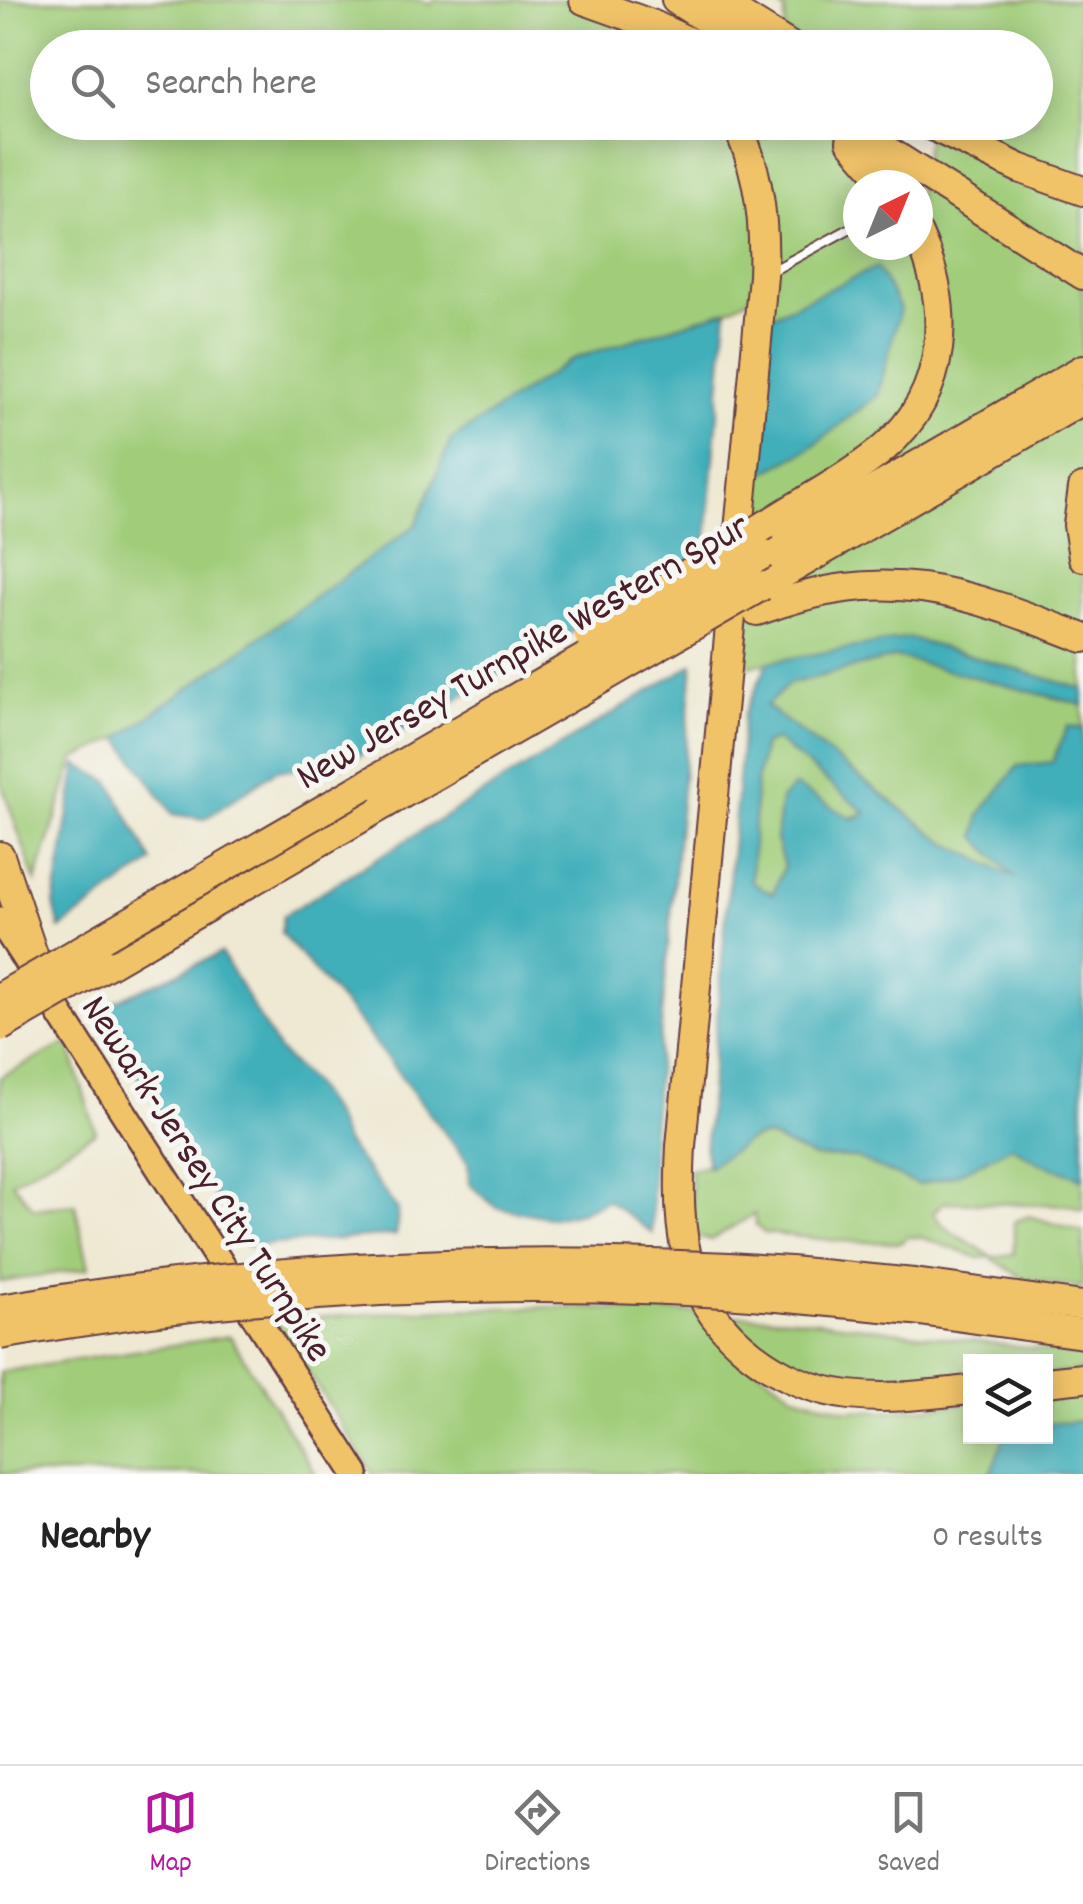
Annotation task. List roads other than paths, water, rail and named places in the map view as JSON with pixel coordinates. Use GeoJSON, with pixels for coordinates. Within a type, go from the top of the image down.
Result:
{"type":"FeatureCollection","features":[{"type":"Feature","properties":{"kind":"highway"},"geometry":{"type":"LineString","coordinates":[[571,0],[627,30]]}},
{"type":"Feature","properties":{"kind":"highway"},"geometry":{"type":"LineString","coordinates":[[584,0],[664,30]]}},
{"type":"Feature","properties":{"kind":"highway"},"geometry":{"type":"LineString","coordinates":[[676,0],[725,30]]}},
{"type":"Feature","properties":{"kind":"highway"},"geometry":{"type":"LineString","coordinates":[[716,0],[764,30]]}},
{"type":"Feature","properties":{"kind":"highway"},"geometry":{"type":"LineString","coordinates":[[743,140],[759,196],[763,276],[681,1146],[683,1236],[690,1268],[712,1310],[741,1346],[775,1370],[815,1388],[857,1396],[963,1391]]}},
{"type":"Feature","properties":{"kind":"highway"},"geometry":{"type":"LineString","coordinates":[[848,140],[877,170]]}},
{"type":"Feature","properties":{"kind":"highway"},"geometry":{"type":"LineString","coordinates":[[870,140],[1083,276]]}},
{"type":"Feature","properties":{"kind":"highway"},"geometry":{"type":"LineString","coordinates":[[899,140],[1083,256]]}},
{"type":"Feature","properties":{"kind":"highway"},"geometry":{"type":"LineString","coordinates":[[961,140],[1019,168],[1083,191]]}},
{"type":"Feature","properties":{"kind":"highway"},"geometry":{"type":"LineString","coordinates":[[412,758],[488,697],[766,525],[876,454],[900,432],[921,402],[938,358],[942,322],[937,285],[928,260]]}},
{"type":"Feature","properties":{"kind":"highway","name":"New Jersey Turnpike Western Spur"},"geometry":{"type":"LineString","coordinates":[[0,997],[1083,369]]}},
{"type":"Feature","properties":{"kind":"highway","name":"New Jersey Turnpike Western Spur"},"geometry":{"type":"LineString","coordinates":[[0,1027],[385,804],[468,774],[686,648],[1083,400]]}},
{"type":"Feature","properties":{"kind":"highway"},"geometry":{"type":"LineString","coordinates":[[1083,488],[1078,526],[1083,557]]}},
{"type":"Feature","properties":{"kind":"highway"},"geometry":{"type":"LineString","coordinates":[[760,599],[874,586],[920,587],[983,600],[1083,638]]}},
{"type":"Feature","properties":{"kind":"highway"},"geometry":{"type":"LineString","coordinates":[[0,856],[44,987]]}},
{"type":"Feature","properties":{"kind":"highway","name":"Newark-Jersey City Turnpike"},"geometry":{"type":"LineString","coordinates":[[0,920],[356,1474]]}},
{"type":"Feature","properties":{"kind":"highway"},"geometry":{"type":"LineString","coordinates":[[0,1309],[213,1278],[393,1264],[587,1262],[789,1284],[914,1310],[1083,1334]]}},
{"type":"Feature","properties":{"kind":"highway"},"geometry":{"type":"LineString","coordinates":[[0,1336],[216,1304],[390,1291],[898,1281],[1083,1306]]}},
{"type":"Feature","properties":{"kind":"highway"},"geometry":{"type":"LineString","coordinates":[[1053,1381],[1083,1378]]}},
{"type":"Feature","properties":{"kind":"lane"},"geometry":{"type":"LineString","coordinates":[[763,276],[843,232]]}},
{"type":"Feature","properties":{"kind":"water"},"geometry":{"type":"Polygon","coordinates":[[[877,267],[900,309],[878,395],[809,449],[759,475],[766,318],[877,267]]]}},
{"type":"Feature","properties":{"kind":"water"},"geometry":{"type":"Polygon","coordinates":[[[727,310],[706,549],[659,582],[337,768],[277,770],[205,819],[173,814],[119,738],[416,525],[451,440],[573,359],[727,310]]]}},
{"type":"Feature","properties":{"kind":"water"},"geometry":{"type":"Polygon","coordinates":[[[909,638],[1083,689],[1083,705],[896,657],[789,684],[766,706],[943,841],[1015,878],[976,837],[980,814],[1018,766],[1052,762],[1068,726],[1083,729],[1083,1178],[1038,1162],[1012,1146],[955,1175],[918,1185],[856,1158],[812,1157],[767,1136],[753,1138],[708,1167],[705,1151],[744,714],[768,662],[909,638]],[[776,740],[764,744],[756,781],[751,882],[773,894],[784,866],[776,839],[781,799],[795,786],[853,819],[866,813],[776,740]]]}},
{"type":"Feature","properties":{"kind":"water"},"geometry":{"type":"Polygon","coordinates":[[[693,664],[652,1131],[652,1233],[607,1200],[553,1218],[496,1207],[469,1184],[468,1163],[357,1020],[281,933],[283,916],[693,664]]]}},
{"type":"Feature","properties":{"kind":"water"},"geometry":{"type":"Polygon","coordinates":[[[77,764],[110,782],[152,862],[60,929],[54,905],[77,764]]]}},
{"type":"Feature","properties":{"kind":"water"},"geometry":{"type":"Polygon","coordinates":[[[221,953],[279,1051],[311,1082],[345,1142],[398,1210],[396,1235],[247,1246],[96,1010],[221,953]]]}},
{"type":"Feature","properties":{"kind":"water"},"geometry":{"type":"Polygon","coordinates":[[[1083,1421],[1083,1474],[990,1474],[1002,1444],[1053,1444],[1053,1423],[1083,1421]]]}}]}
